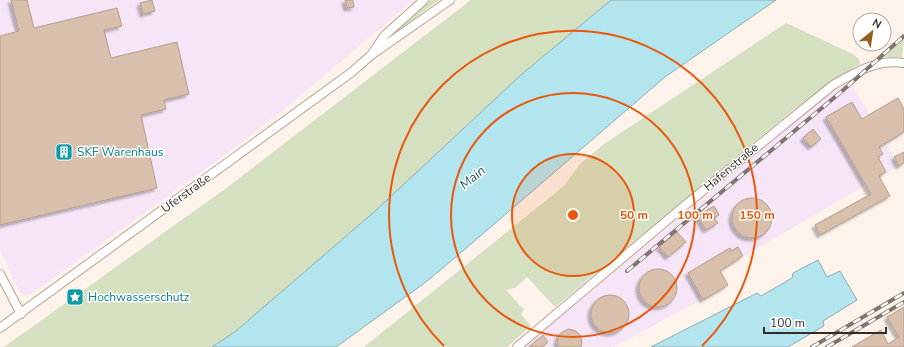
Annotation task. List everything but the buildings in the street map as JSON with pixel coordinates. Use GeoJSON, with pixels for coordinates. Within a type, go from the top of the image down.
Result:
{"type":"FeatureCollection","features":[{"type":"Feature","properties":{"kind":"street","name":"Uferstraße"},"geometry":{"type":"LineString","coordinates":[[370,56],[384,36],[424,0]]}},
{"type":"Feature","properties":{"kind":"street","name":"Uferstraße"},"geometry":{"type":"LineString","coordinates":[[0,328],[352,72],[370,56],[390,44],[449,0]]}},
{"type":"Feature","properties":{"kind":"street","name":"Hafenstraße"},"geometry":{"type":"LineString","coordinates":[[517,347],[833,85],[861,69],[872,65],[891,62],[904,63]]}},
{"type":"Feature","properties":{"kind":"street"},"geometry":{"type":"LineString","coordinates":[[0,274],[21,314]]}},
{"type":"Feature","properties":{"kind":"shaded area"},"geometry":{"type":"Polygon","coordinates":[[[0,0],[414,0],[282,111],[229,152],[27,297],[20,293],[0,250],[0,0]]]}},
{"type":"Feature","properties":{"kind":"shaded area"},"geometry":{"type":"Polygon","coordinates":[[[853,86],[899,166],[720,270],[728,285],[614,347],[525,347],[788,127],[837,89],[842,94],[853,86]]]}},
{"type":"Feature","properties":{"kind":"green space"},"geometry":{"type":"Polygon","coordinates":[[[430,0],[439,0],[386,40],[386,39],[430,0]]]}},
{"type":"Feature","properties":{"kind":"green space"},"geometry":{"type":"Polygon","coordinates":[[[471,0],[611,0],[522,74],[374,212],[236,331],[212,347],[4,347],[225,189],[471,0]]]}},
{"type":"Feature","properties":{"kind":"green space"},"geometry":{"type":"Polygon","coordinates":[[[786,23],[853,54],[859,59],[860,64],[834,79],[792,111],[555,307],[527,277],[515,288],[506,290],[524,310],[521,314],[531,326],[507,347],[364,347],[564,186],[580,164],[604,144],[786,23]]]}},
{"type":"Feature","properties":{"kind":"green space"},"geometry":{"type":"Polygon","coordinates":[[[904,39],[902,57],[884,57],[890,52],[892,52],[892,50],[904,39]]]}},
{"type":"Feature","properties":{"kind":"water","name":"Main"},"geometry":{"type":"Polygon","coordinates":[[[611,0],[776,0],[665,77],[426,282],[336,347],[212,347],[236,331],[374,212],[522,74],[611,0]]]}},
{"type":"Feature","properties":{"kind":"water"},"geometry":{"type":"Polygon","coordinates":[[[818,260],[827,277],[840,271],[857,300],[823,321],[824,326],[788,347],[651,347],[757,293],[761,296],[792,278],[793,273],[818,260]]]}},
{"type":"Feature","properties":{"kind":"railway"},"geometry":{"type":"LineString","coordinates":[[627,271],[841,92],[904,36]]}},
{"type":"Feature","properties":{"kind":"railway"},"geometry":{"type":"LineString","coordinates":[[812,347],[904,293]]}},
{"type":"Feature","properties":{"kind":"railway"},"geometry":{"type":"LineString","coordinates":[[827,347],[904,302]]}},
{"type":"Feature","properties":{"kind":"place","name":"SKF Warenhaus"},"geometry":{"type":"Point","coordinates":[64,152]}},
{"type":"Feature","properties":{"kind":"place","name":"Hochwasserschutz"},"geometry":{"type":"Point","coordinates":[75,297]}}]}
